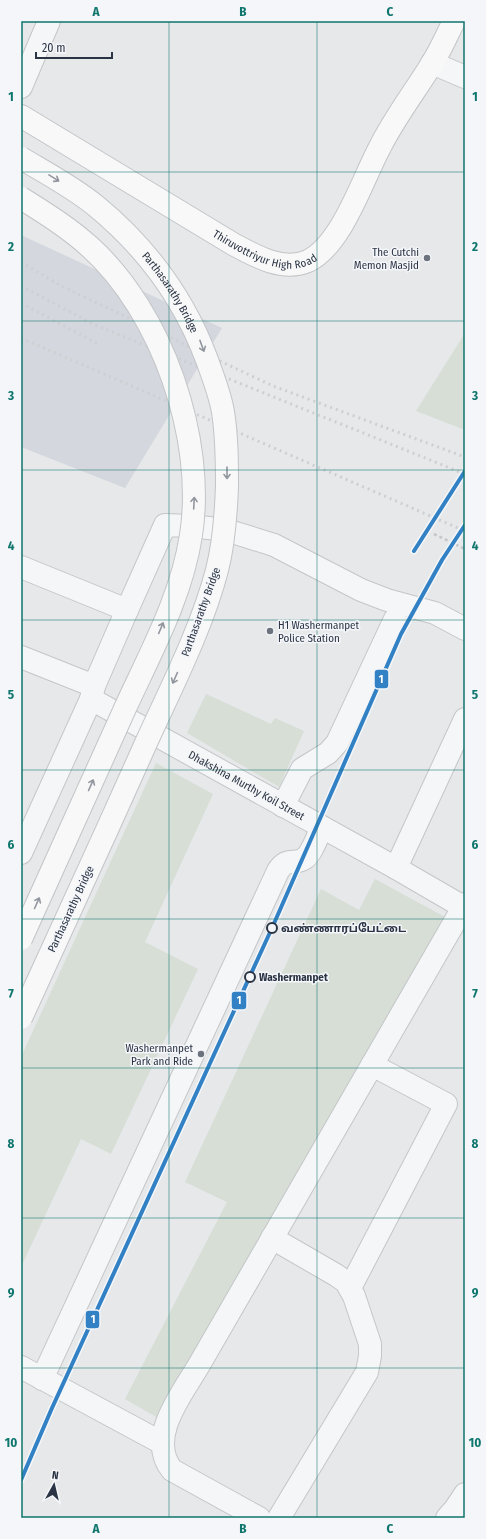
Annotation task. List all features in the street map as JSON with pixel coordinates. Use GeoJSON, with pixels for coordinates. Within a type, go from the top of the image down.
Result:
{"type":"FeatureCollection","features":[{"type":"Feature","properties":{"kind":"main road","name":"Thiruvottriyur High Road"},"geometry":{"type":"LineString","coordinates":[[21,116],[254,256],[270,262],[294,264],[308,261],[327,245],[341,227],[352,208],[380,146],[432,63],[454,21]]}},
{"type":"Feature","properties":{"kind":"main road","name":"Parthasarathy Bridge"},"geometry":{"type":"LineString","coordinates":[[21,158],[78,193],[99,208],[137,244],[159,269],[170,285],[198,335],[215,381],[222,410],[227,442],[226,502],[222,548],[205,606],[190,645],[134,772],[21,1018]]}},
{"type":"Feature","properties":{"kind":"main road"},"geometry":{"type":"LineString","coordinates":[[21,198],[67,228],[91,248],[119,278],[136,302],[162,351],[186,421],[193,463],[194,487],[191,534],[186,559],[176,593],[151,652],[21,939]]}},
{"type":"Feature","properties":{"kind":"street"},"geometry":{"type":"LineString","coordinates":[[21,87],[49,21]]}},
{"type":"Feature","properties":{"kind":"street"},"geometry":{"type":"LineString","coordinates":[[432,63],[465,77]]}},
{"type":"Feature","properties":{"kind":"street"},"geometry":{"type":"LineString","coordinates":[[21,853],[93,693],[126,610],[165,525],[226,530],[262,540],[360,590],[386,600],[435,613],[465,629]]}},
{"type":"Feature","properties":{"kind":"street"},"geometry":{"type":"LineString","coordinates":[[21,567],[126,610]]}},
{"type":"Feature","properties":{"kind":"street"},"geometry":{"type":"LineString","coordinates":[[283,806],[302,769],[328,753],[339,740],[395,619]]}},
{"type":"Feature","properties":{"kind":"street","name":"Dhakshina Murthy Koil Street"},"geometry":{"type":"LineString","coordinates":[[21,657],[93,693],[283,806],[464,906]]}},
{"type":"Feature","properties":{"kind":"street"},"geometry":{"type":"LineString","coordinates":[[396,868],[465,719]]}},
{"type":"Feature","properties":{"kind":"street"},"geometry":{"type":"LineString","coordinates":[[42,1378],[278,871],[285,863],[305,858],[322,827]]}},
{"type":"Feature","properties":{"kind":"street"},"geometry":{"type":"LineString","coordinates":[[259,1518],[172,1470],[166,1463],[162,1453],[165,1426],[464,906]]}},
{"type":"Feature","properties":{"kind":"street"},"geometry":{"type":"LineString","coordinates":[[350,1288],[446,1104],[372,1065]]}},
{"type":"Feature","properties":{"kind":"street"},"geometry":{"type":"LineString","coordinates":[[272,1238],[346,1282],[354,1296],[370,1344],[370,1356],[367,1372],[279,1518]]}},
{"type":"Feature","properties":{"kind":"street"},"geometry":{"type":"LineString","coordinates":[[21,1367],[162,1444]]}},
{"type":"Feature","properties":{"kind":"street"},"geometry":{"type":"LineString","coordinates":[[447,1518],[455,1510],[465,1494]]}},
{"type":"Feature","properties":{"kind":"path"},"geometry":{"type":"LineString","coordinates":[[434,534],[465,549]]}},
{"type":"Feature","properties":{"kind":"shaded area"},"geometry":{"type":"Polygon","coordinates":[[[21,235],[222,328],[125,488],[21,447],[21,235]]]}},
{"type":"Feature","properties":{"kind":"shaded area"},"geometry":{"type":"Polygon","coordinates":[[[465,333],[465,430],[416,411],[465,333]]]}},
{"type":"Feature","properties":{"kind":"shaded area"},"geometry":{"type":"Polygon","coordinates":[[[206,694],[271,724],[275,718],[304,731],[279,787],[187,733],[206,694]]]}},
{"type":"Feature","properties":{"kind":"shaded area"},"geometry":{"type":"Polygon","coordinates":[[[156,763],[213,794],[145,942],[198,969],[111,1154],[81,1139],[21,1267],[21,1057],[156,763]]]}},
{"type":"Feature","properties":{"kind":"shaded area"},"geometry":{"type":"Polygon","coordinates":[[[375,879],[445,917],[158,1418],[125,1399],[227,1202],[185,1182],[321,889],[359,910],[375,879]]]}},
{"type":"Feature","properties":{"kind":"railway"},"geometry":{"type":"LineString","coordinates":[[21,262],[63,287],[273,386],[465,457]]}},
{"type":"Feature","properties":{"kind":"railway"},"geometry":{"type":"LineString","coordinates":[[21,286],[95,325],[465,474]]}},
{"type":"Feature","properties":{"kind":"railway"},"geometry":{"type":"LineString","coordinates":[[21,303],[100,345]]}},
{"type":"Feature","properties":{"kind":"railway"},"geometry":{"type":"LineString","coordinates":[[21,338],[465,531]]}},
{"type":"Feature","properties":{"kind":"transit line","name":"1"},"geometry":{"type":"LineString","coordinates":[[414,551],[465,471]]}},
{"type":"Feature","properties":{"kind":"transit line","name":"1"},"geometry":{"type":"LineString","coordinates":[[21,1480],[52,1408],[272,928],[401,634],[442,560],[465,525]]}},
{"type":"Feature","properties":{"kind":"place","name":"The Cutchi Memon Masjid"},"geometry":{"type":"Point","coordinates":[427,258]}},
{"type":"Feature","properties":{"kind":"place","name":"H1 Washermanpet Police Station"},"geometry":{"type":"Point","coordinates":[270,631]}},
{"type":"Feature","properties":{"kind":"place","name":"வண்ணாரப்பேட்டை"},"geometry":{"type":"Point","coordinates":[272,928]}},
{"type":"Feature","properties":{"kind":"place","name":"Washermanpet"},"geometry":{"type":"Point","coordinates":[250,977]}},
{"type":"Feature","properties":{"kind":"place","name":"Washermanpet Park and Ride"},"geometry":{"type":"Point","coordinates":[201,1054]}}]}
